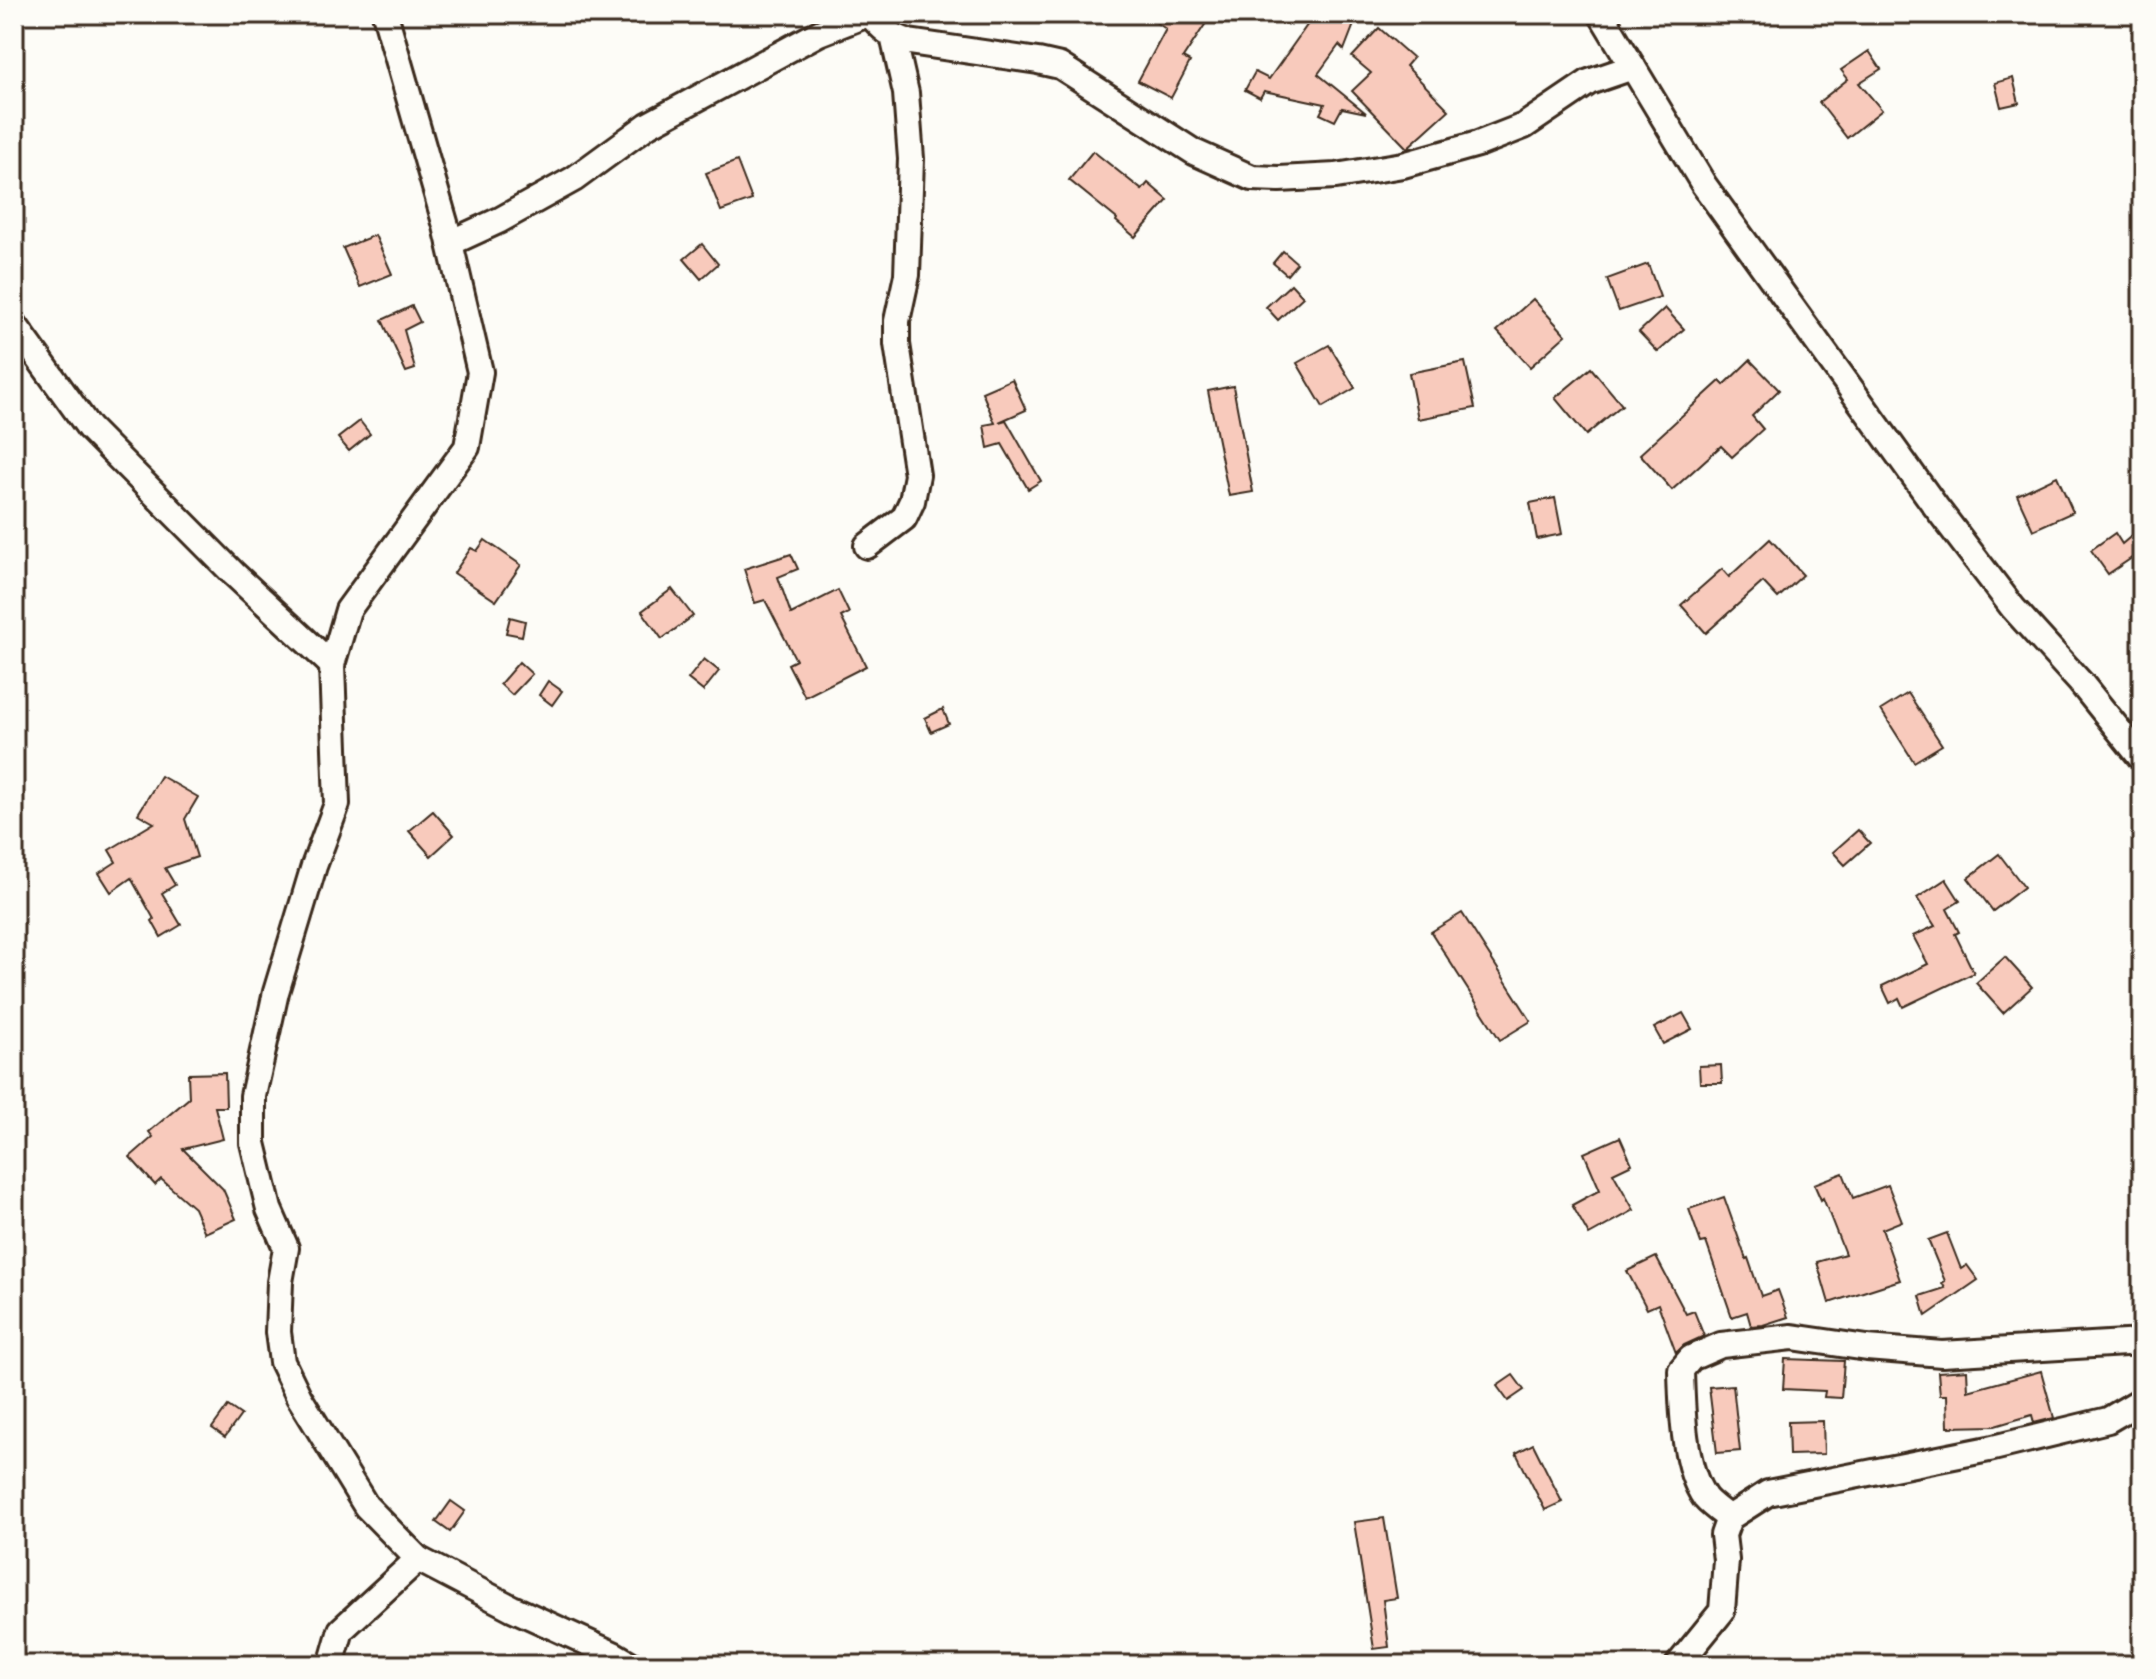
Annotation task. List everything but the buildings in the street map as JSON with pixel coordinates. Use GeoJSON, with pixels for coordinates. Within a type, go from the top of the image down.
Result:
{"type":"FeatureCollection","features":[{"type":"Feature","properties":{"kind":"street"},"geometry":{"type":"LineString","coordinates":[[385,14],[450,243],[480,372],[467,447],[348,610],[332,665],[337,804],[314,866],[276,992],[253,1096],[253,1143],[269,1209],[286,1248],[280,1282],[278,1332],[282,1362],[299,1397],[366,1506],[418,1559],[632,1665]]}},
{"type":"Feature","properties":{"kind":"street"},"geometry":{"type":"LineString","coordinates":[[450,243],[500,220],[574,179],[648,125],[819,33],[869,14],[881,28],[909,42],[1060,66],[1194,152],[1252,178],[1336,176],[1403,165],[1478,144],[1524,126],[1589,82],[1633,67]]}},
{"type":"Feature","properties":{"kind":"street"},"geometry":{"type":"LineString","coordinates":[[1601,14],[1704,185],[1936,507],[2013,608],[2081,683],[2142,759]]}},
{"type":"Feature","properties":{"kind":"street"},"geometry":{"type":"LineString","coordinates":[[867,546],[904,518],[912,501],[917,475],[897,344],[897,321],[907,275],[911,159],[906,93],[893,36]]}},
{"type":"Feature","properties":{"kind":"street"},"geometry":{"type":"LineString","coordinates":[[14,324],[89,428],[234,574],[332,665]]}},
{"type":"Feature","properties":{"kind":"street"},"geometry":{"type":"LineString","coordinates":[[1729,1518],[1705,1498],[1689,1463],[1681,1398],[1681,1370],[1691,1358],[1721,1345],[1792,1337],[1867,1348],[1942,1354],[2142,1342]]}},
{"type":"Feature","properties":{"kind":"street"},"geometry":{"type":"LineString","coordinates":[[1678,1665],[1722,1611],[1726,1560],[1723,1535],[1729,1518],[1768,1493],[1989,1449],[2108,1420],[2142,1400]]}},
{"type":"Feature","properties":{"kind":"street"},"geometry":{"type":"LineString","coordinates":[[331,1665],[341,1630],[418,1559]]}}]}
